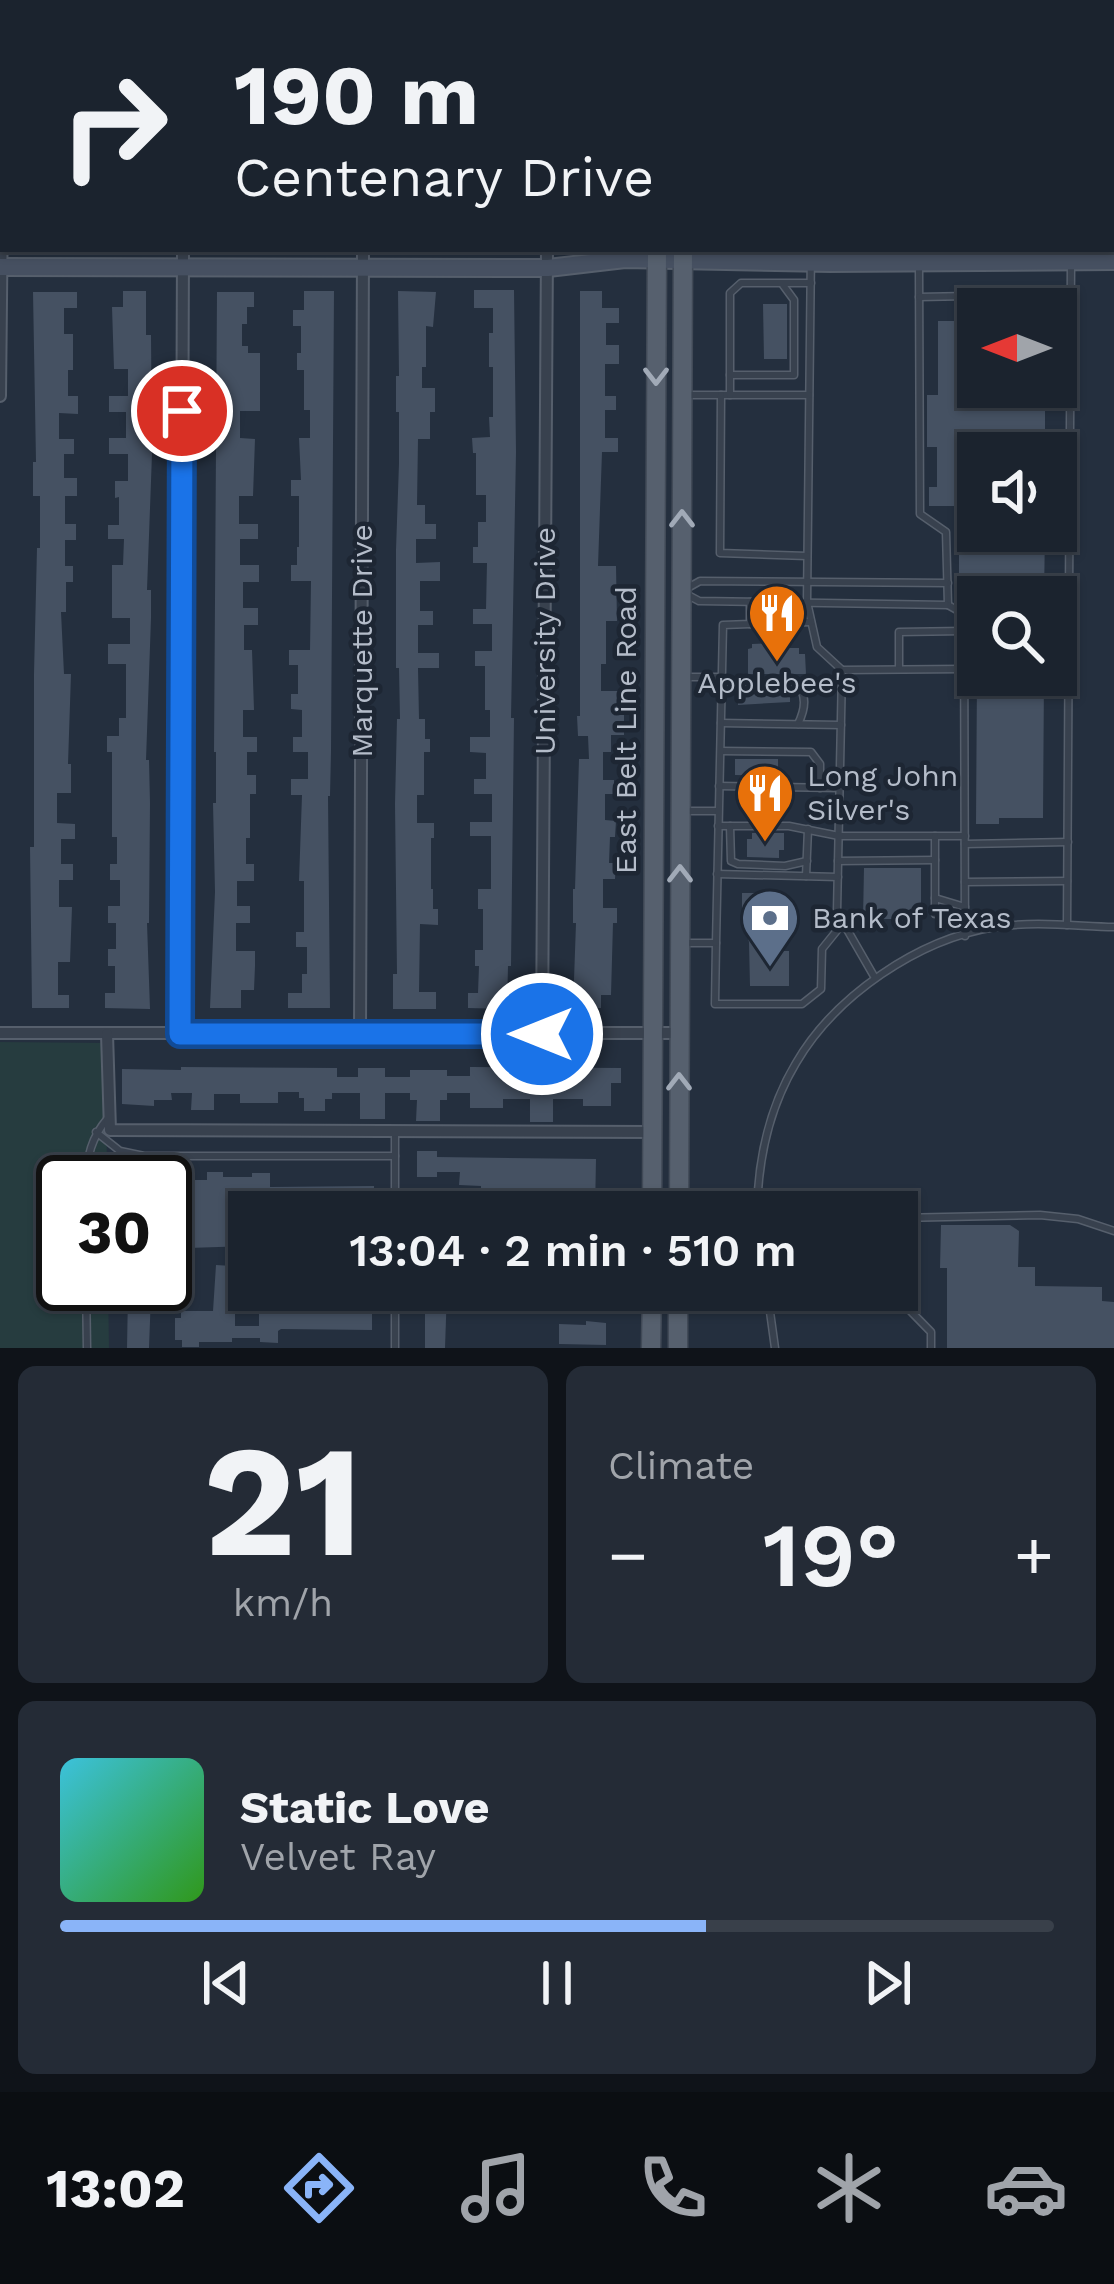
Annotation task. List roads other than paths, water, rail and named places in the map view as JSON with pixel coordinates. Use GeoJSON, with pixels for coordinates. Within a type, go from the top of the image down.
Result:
{"type":"FeatureCollection","features":[{"type":"Feature","properties":{"kind":"main road","name":"East Belt Line Road"},"geometry":{"type":"LineString","coordinates":[[652,1191],[657,254]]}},
{"type":"Feature","properties":{"kind":"main road","name":"East Belt Line Road"},"geometry":{"type":"LineString","coordinates":[[679,1191],[683,254]]}},
{"type":"Feature","properties":{"kind":"main road"},"geometry":{"type":"LineString","coordinates":[[656,592],[681,592]]}},
{"type":"Feature","properties":{"kind":"main road"},"geometry":{"type":"LineString","coordinates":[[651,1348],[652,1311]]}},
{"type":"Feature","properties":{"kind":"main road"},"geometry":{"type":"LineString","coordinates":[[678,1348],[679,1311]]}},
{"type":"Feature","properties":{"kind":"street"},"geometry":{"type":"LineString","coordinates":[[0,396],[0,267],[183,258],[625,259],[657,254],[919,262],[1016,255],[1114,261]]}},
{"type":"Feature","properties":{"kind":"street"},"geometry":{"type":"LineString","coordinates":[[180,1034],[183,258]]}},
{"type":"Feature","properties":{"kind":"street","name":"Marquette Drive"},"geometry":{"type":"LineString","coordinates":[[360,1034],[364,258]]}},
{"type":"Feature","properties":{"kind":"street","name":"University Drive"},"geometry":{"type":"LineString","coordinates":[[542,1034],[547,258]]}},
{"type":"Feature","properties":{"kind":"street"},"geometry":{"type":"LineString","coordinates":[[0,1033],[679,1033]]}},
{"type":"Feature","properties":{"kind":"street"},"geometry":{"type":"LineString","coordinates":[[107,1034],[109,1124],[395,1132],[653,1132]]}},
{"type":"Feature","properties":{"kind":"lane"},"geometry":{"type":"LineString","coordinates":[[821,256],[811,283],[807,556],[807,602],[817,647],[842,670],[957,669]]}},
{"type":"Feature","properties":{"kind":"lane"},"geometry":{"type":"LineString","coordinates":[[1071,261],[1071,288]]}},
{"type":"Feature","properties":{"kind":"lane"},"geometry":{"type":"LineString","coordinates":[[919,262],[920,514],[946,532],[948,604]]}},
{"type":"Feature","properties":{"kind":"lane"},"geometry":{"type":"LineString","coordinates":[[807,556],[720,553],[730,292],[741,283],[811,283]]}},
{"type":"Feature","properties":{"kind":"lane"},"geometry":{"type":"LineString","coordinates":[[730,374],[794,375],[794,300],[782,283]]}},
{"type":"Feature","properties":{"kind":"lane"},"geometry":{"type":"LineString","coordinates":[[919,297],[957,296]]}},
{"type":"Feature","properties":{"kind":"lane"},"geometry":{"type":"LineString","coordinates":[[682,394],[809,394]]}},
{"type":"Feature","properties":{"kind":"lane"},"geometry":{"type":"LineString","coordinates":[[1067,926],[1070,408]]}},
{"type":"Feature","properties":{"kind":"lane"},"geometry":{"type":"LineString","coordinates":[[681,592],[700,581],[948,583]]}},
{"type":"Feature","properties":{"kind":"lane"},"geometry":{"type":"LineString","coordinates":[[681,592],[699,601],[948,604],[957,610]]}},
{"type":"Feature","properties":{"kind":"lane"},"geometry":{"type":"LineString","coordinates":[[750,602],[750,624]]}},
{"type":"Feature","properties":{"kind":"lane"},"geometry":{"type":"LineString","coordinates":[[812,622],[723,625],[715,1004],[802,1004],[821,989],[822,949],[843,923]]}},
{"type":"Feature","properties":{"kind":"lane"},"geometry":{"type":"LineString","coordinates":[[899,669],[899,632],[957,632]]}},
{"type":"Feature","properties":{"kind":"lane"},"geometry":{"type":"LineString","coordinates":[[842,670],[837,912],[875,979]]}},
{"type":"Feature","properties":{"kind":"lane"},"geometry":{"type":"LineString","coordinates":[[681,677],[795,682],[804,700],[798,724]]}},
{"type":"Feature","properties":{"kind":"lane"},"geometry":{"type":"LineString","coordinates":[[964,696],[965,936]]}},
{"type":"Feature","properties":{"kind":"lane"},"geometry":{"type":"LineString","coordinates":[[721,723],[841,725]]}},
{"type":"Feature","properties":{"kind":"lane"},"geometry":{"type":"LineString","coordinates":[[720,751],[811,752],[820,764],[820,788]]}},
{"type":"Feature","properties":{"kind":"lane"},"geometry":{"type":"LineString","coordinates":[[719,786],[839,788]]}},
{"type":"Feature","properties":{"kind":"lane"},"geometry":{"type":"LineString","coordinates":[[680,811],[718,811]]}},
{"type":"Feature","properties":{"kind":"lane"},"geometry":{"type":"LineString","coordinates":[[718,826],[789,826],[839,836],[1068,842]]}},
{"type":"Feature","properties":{"kind":"lane"},"geometry":{"type":"LineString","coordinates":[[730,826],[731,861],[785,866],[807,861]]}},
{"type":"Feature","properties":{"kind":"lane"},"geometry":{"type":"LineString","coordinates":[[806,877],[808,829]]}},
{"type":"Feature","properties":{"kind":"lane"},"geometry":{"type":"LineString","coordinates":[[934,914],[935,836]]}},
{"type":"Feature","properties":{"kind":"lane"},"geometry":{"type":"LineString","coordinates":[[838,861],[935,860]]}},
{"type":"Feature","properties":{"kind":"lane"},"geometry":{"type":"LineString","coordinates":[[717,874],[838,877]]}},
{"type":"Feature","properties":{"kind":"lane"},"geometry":{"type":"LineString","coordinates":[[965,882],[1067,881]]}},
{"type":"Feature","properties":{"kind":"lane"},"geometry":{"type":"LineString","coordinates":[[935,898],[965,908]]}},
{"type":"Feature","properties":{"kind":"lane"},"geometry":{"type":"LineString","coordinates":[[757,1191],[764,1142],[797,1061],[847,1003],[875,979],[905,959],[994,927],[1114,928]]}},
{"type":"Feature","properties":{"kind":"lane"},"geometry":{"type":"LineString","coordinates":[[680,943],[716,943]]}},
{"type":"Feature","properties":{"kind":"lane"},"geometry":{"type":"LineString","coordinates":[[88,1155],[96,1132],[109,1124]]}},
{"type":"Feature","properties":{"kind":"lane"},"geometry":{"type":"LineString","coordinates":[[96,1132],[121,1151],[144,1156],[395,1156]]}},
{"type":"Feature","properties":{"kind":"lane"},"geometry":{"type":"LineString","coordinates":[[395,1132],[395,1191]]}},
{"type":"Feature","properties":{"kind":"lane"},"geometry":{"type":"LineString","coordinates":[[918,1217],[1040,1216],[1078,1219],[1114,1231]]}},
{"type":"Feature","properties":{"kind":"lane"},"geometry":{"type":"LineString","coordinates":[[86,1311],[87,1348]]}},
{"type":"Feature","properties":{"kind":"lane"},"geometry":{"type":"LineString","coordinates":[[395,1311],[395,1348]]}},
{"type":"Feature","properties":{"kind":"lane"},"geometry":{"type":"LineString","coordinates":[[770,1311],[775,1348]]}},
{"type":"Feature","properties":{"kind":"lane"},"geometry":{"type":"LineString","coordinates":[[910,1311],[931,1332],[931,1348]]}},
{"type":"Feature","properties":{"kind":"place","name":"Applebee's"},"geometry":{"type":"Point","coordinates":[777,664]}},
{"type":"Feature","properties":{"kind":"place","name":"Long John Silver's"},"geometry":{"type":"Point","coordinates":[765,844]}},
{"type":"Feature","properties":{"kind":"place","name":"Bank of Texas"},"geometry":{"type":"Point","coordinates":[770,969]}}]}
